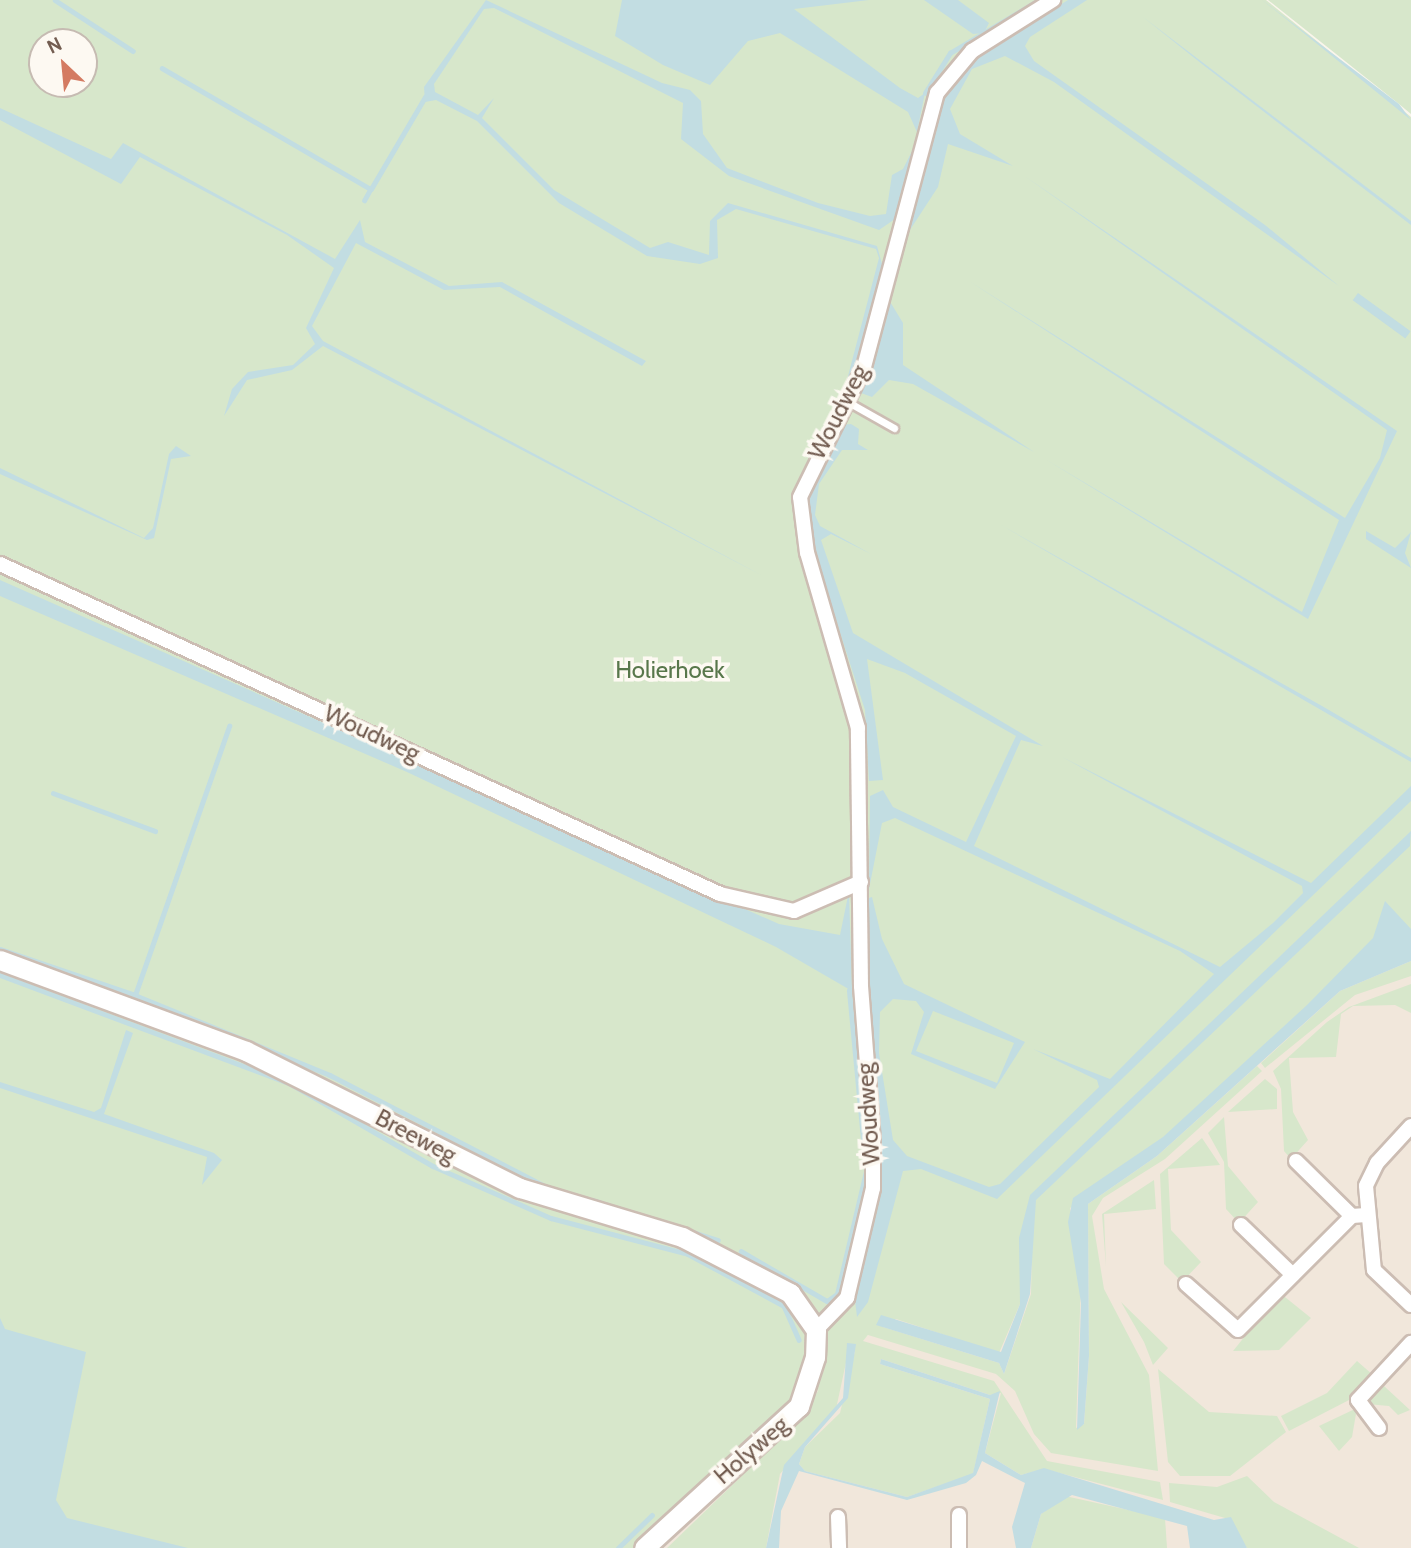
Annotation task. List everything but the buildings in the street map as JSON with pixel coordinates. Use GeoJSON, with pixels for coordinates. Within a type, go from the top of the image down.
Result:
{"type":"FeatureCollection","features":[{"type":"Feature","properties":{"kind":"street","name":"Woudweg"},"geometry":{"type":"LineString","coordinates":[[816,1330],[848,1298],[873,1188],[857,716],[800,513],[803,484],[864,367],[937,93],[972,51],[1053,0]]}},
{"type":"Feature","properties":{"kind":"street","name":"Woudweg"},"geometry":{"type":"LineString","coordinates":[[0,564],[720,894],[794,911],[861,882]]}},
{"type":"Feature","properties":{"kind":"street","name":"Breeweg"},"geometry":{"type":"LineString","coordinates":[[0,960],[303,1076],[520,1188],[729,1257],[790,1293],[816,1330]]}},
{"type":"Feature","properties":{"kind":"street"},"geometry":{"type":"LineString","coordinates":[[1411,1126],[1369,1175],[1359,1216],[1374,1270],[1411,1305]]}},
{"type":"Feature","properties":{"kind":"street"},"geometry":{"type":"LineString","coordinates":[[1296,1161],[1359,1216]]}},
{"type":"Feature","properties":{"kind":"street"},"geometry":{"type":"LineString","coordinates":[[1186,1284],[1238,1330],[1293,1275],[1359,1216]]}},
{"type":"Feature","properties":{"kind":"street"},"geometry":{"type":"LineString","coordinates":[[1241,1224],[1293,1275]]}},
{"type":"Feature","properties":{"kind":"street","name":"Holyweg"},"geometry":{"type":"LineString","coordinates":[[644,1548],[799,1406],[815,1357],[816,1330]]}},
{"type":"Feature","properties":{"kind":"street"},"geometry":{"type":"LineString","coordinates":[[1379,1429],[1358,1400],[1411,1342]]}},
{"type":"Feature","properties":{"kind":"street"},"geometry":{"type":"LineString","coordinates":[[959,1515],[959,1548]]}},
{"type":"Feature","properties":{"kind":"street"},"geometry":{"type":"LineString","coordinates":[[838,1517],[839,1548]]}},
{"type":"Feature","properties":{"kind":"lane"},"geometry":{"type":"LineString","coordinates":[[848,402],[894,428]]}},
{"type":"Feature","properties":{"kind":"shaded area"},"geometry":{"type":"Polygon","coordinates":[[[1411,953],[1411,1548],[654,1548],[869,1334],[1341,984],[1411,953]]]}},
{"type":"Feature","properties":{"kind":"green space","name":"Holierhoek"},"geometry":{"type":"Polygon","coordinates":[[[0,0],[1266,0],[1411,117],[1411,953],[1341,984],[1151,1153],[1070,1208],[1081,1282],[1076,1428],[1084,1424],[1089,1356],[1088,1204],[1157,1156],[1257,1066],[1262,1071],[1165,1159],[1103,1198],[1092,1216],[1104,1289],[1149,1375],[1158,1471],[1051,1453],[1034,1434],[1015,1391],[996,1374],[868,1335],[863,1341],[994,1381],[1047,1461],[1160,1482],[1163,1500],[1044,1469],[1021,1475],[985,1453],[1001,1393],[990,1395],[881,1359],[880,1364],[990,1399],[973,1474],[907,1497],[805,1471],[799,1464],[805,1447],[840,1413],[855,1351],[847,1358],[836,1409],[780,1474],[766,1548],[667,1548],[802,1418],[819,1389],[654,1548],[0,1548],[0,0]],[[1032,1247],[1020,1254],[1020,1304],[999,1353],[896,1319],[883,1327],[999,1363],[1004,1374],[1031,1294],[1032,1247]]]}},
{"type":"Feature","properties":{"kind":"green space"},"geometry":{"type":"Polygon","coordinates":[[[1268,0],[1411,0],[1411,114],[1399,104],[1268,0]]]}},
{"type":"Feature","properties":{"kind":"green space"},"geometry":{"type":"Polygon","coordinates":[[[1411,961],[1411,976],[1355,995],[1265,1068],[1261,1063],[1340,991],[1411,961]]]}},
{"type":"Feature","properties":{"kind":"green space"},"geometry":{"type":"Polygon","coordinates":[[[1411,984],[1411,1013],[1395,1005],[1353,1006],[1341,1014],[1336,1057],[1289,1058],[1293,1112],[1308,1140],[1291,1159],[1284,1151],[1281,1089],[1273,1071],[1327,1022],[1349,1007],[1411,984]]]}},
{"type":"Feature","properties":{"kind":"green space"},"geometry":{"type":"Polygon","coordinates":[[[1265,1079],[1277,1089],[1277,1109],[1228,1112],[1265,1079]]]}},
{"type":"Feature","properties":{"kind":"green space"},"geometry":{"type":"Polygon","coordinates":[[[1224,1117],[1228,1166],[1258,1202],[1239,1223],[1226,1209],[1224,1162],[1208,1133],[1224,1117]]]}},
{"type":"Feature","properties":{"kind":"green space"},"geometry":{"type":"Polygon","coordinates":[[[1202,1138],[1220,1165],[1168,1169],[1171,1230],[1201,1262],[1182,1282],[1164,1264],[1160,1174],[1202,1138]]]}},
{"type":"Feature","properties":{"kind":"green space"},"geometry":{"type":"Polygon","coordinates":[[[1154,1180],[1156,1209],[1104,1214],[1106,1267],[1102,1214],[1154,1180]]]}},
{"type":"Feature","properties":{"kind":"green space"},"geometry":{"type":"Polygon","coordinates":[[[1280,1293],[1311,1318],[1279,1350],[1233,1351],[1280,1293]]]}},
{"type":"Feature","properties":{"kind":"green space"},"geometry":{"type":"Polygon","coordinates":[[[1121,1302],[1168,1348],[1153,1365],[1144,1342],[1121,1302]]]}},
{"type":"Feature","properties":{"kind":"green space"},"geometry":{"type":"Polygon","coordinates":[[[1357,1361],[1373,1375],[1351,1399],[1289,1431],[1281,1416],[1327,1393],[1357,1361]]]}},
{"type":"Feature","properties":{"kind":"green space"},"geometry":{"type":"Polygon","coordinates":[[[1158,1369],[1209,1412],[1277,1416],[1286,1432],[1230,1476],[1180,1476],[1168,1462],[1158,1369]]]}},
{"type":"Feature","properties":{"kind":"green space"},"geometry":{"type":"Polygon","coordinates":[[[1384,1386],[1410,1410],[1398,1415],[1389,1406],[1367,1404],[1384,1386]]]}},
{"type":"Feature","properties":{"kind":"green space"},"geometry":{"type":"Polygon","coordinates":[[[1357,1408],[1352,1437],[1339,1451],[1319,1426],[1357,1408]]]}},
{"type":"Feature","properties":{"kind":"green space"},"geometry":{"type":"Polygon","coordinates":[[[1247,1476],[1274,1502],[1359,1548],[1247,1548],[1225,1518],[1170,1502],[1169,1483],[1217,1487],[1247,1476]]]}},
{"type":"Feature","properties":{"kind":"green space"},"geometry":{"type":"Polygon","coordinates":[[[1065,1496],[1165,1518],[1167,1548],[1031,1548],[1041,1514],[1065,1496]]]}},
{"type":"Feature","properties":{"kind":"water"},"geometry":{"type":"Polygon","coordinates":[[[486,0],[662,83],[690,90],[701,101],[703,134],[727,168],[818,203],[870,216],[886,214],[892,175],[903,169],[913,149],[895,219],[879,230],[729,176],[681,139],[683,103],[494,8],[484,9],[434,84],[435,92],[478,115],[494,98],[482,118],[554,190],[650,248],[668,242],[709,255],[710,221],[728,203],[877,246],[882,264],[861,352],[843,395],[879,258],[876,249],[736,209],[717,220],[718,258],[700,264],[647,256],[559,203],[477,121],[436,100],[425,102],[424,87],[486,0]]]}},
{"type":"Feature","properties":{"kind":"water"},"geometry":{"type":"Polygon","coordinates":[[[622,0],[869,0],[794,9],[900,88],[918,98],[925,93],[917,132],[908,112],[780,33],[748,41],[710,85],[663,65],[615,36],[622,0]]]}},
{"type":"Feature","properties":{"kind":"water"},"geometry":{"type":"Polygon","coordinates":[[[924,0],[958,0],[989,23],[984,33],[973,34],[924,0]]]}},
{"type":"Feature","properties":{"kind":"water"},"geometry":{"type":"Polygon","coordinates":[[[1068,0],[1087,0],[1030,37],[1025,46],[1034,61],[1265,225],[1339,286],[1054,82],[1005,56],[972,69],[950,109],[960,134],[1013,166],[948,144],[938,187],[906,236],[942,96],[976,58],[1068,0]]]}},
{"type":"Feature","properties":{"kind":"water"},"geometry":{"type":"Polygon","coordinates":[[[1262,0],[1399,104],[1411,120],[1300,30],[1262,0]]]}},
{"type":"Feature","properties":{"kind":"water"},"geometry":{"type":"Polygon","coordinates":[[[1143,17],[1411,221],[1411,225],[1202,64],[1143,17]]]}},
{"type":"Feature","properties":{"kind":"water"},"geometry":{"type":"Polygon","coordinates":[[[0,108],[111,159],[123,143],[335,259],[360,220],[365,242],[449,286],[502,282],[646,361],[642,366],[500,287],[444,290],[356,243],[312,326],[323,341],[763,576],[323,346],[292,370],[247,380],[224,416],[232,389],[248,372],[293,365],[315,344],[306,328],[334,268],[287,235],[140,157],[121,184],[0,120],[0,108]]]}},
{"type":"Feature","properties":{"kind":"water"},"geometry":{"type":"Polygon","coordinates":[[[1023,175],[1397,431],[1308,619],[1045,459],[1302,612],[1339,520],[969,281],[1345,518],[1380,458],[1387,430],[1023,175]]]}},
{"type":"Feature","properties":{"kind":"water"},"geometry":{"type":"Polygon","coordinates":[[[1358,293],[1411,331],[1405,338],[1353,300],[1358,293]]]}},
{"type":"Feature","properties":{"kind":"water"},"geometry":{"type":"Polygon","coordinates":[[[889,300],[903,323],[903,365],[1034,452],[913,384],[889,380],[872,397],[861,393],[889,300]]]}},
{"type":"Feature","properties":{"kind":"water"},"geometry":{"type":"Polygon","coordinates":[[[851,424],[859,429],[858,444],[868,450],[842,450],[819,484],[815,515],[820,526],[871,554],[831,534],[821,540],[853,633],[1043,746],[1021,740],[974,846],[1220,967],[1273,923],[1303,893],[1302,886],[1062,757],[1311,883],[1411,786],[1411,801],[997,1199],[921,1169],[903,1171],[868,1302],[857,1317],[855,1300],[880,1172],[867,1044],[866,899],[872,897],[882,939],[904,984],[1025,1042],[995,1089],[911,1054],[924,1012],[916,1001],[893,999],[880,1012],[879,1053],[893,1140],[907,1156],[989,1187],[1000,1184],[1099,1087],[1097,1080],[1033,1049],[1110,1079],[1214,974],[1180,951],[895,818],[882,823],[869,889],[870,796],[883,790],[893,807],[966,842],[1016,736],[905,673],[867,659],[883,780],[869,781],[865,710],[813,549],[807,502],[842,425],[851,424]],[[933,1011],[916,1051],[997,1083],[1014,1043],[933,1011]]]}},
{"type":"Feature","properties":{"kind":"water"},"geometry":{"type":"Polygon","coordinates":[[[176,446],[191,456],[171,459],[154,538],[147,540],[0,474],[0,468],[144,538],[153,528],[169,454],[176,446]]]}},
{"type":"Feature","properties":{"kind":"water"},"geometry":{"type":"Polygon","coordinates":[[[1001,525],[1322,706],[1411,758],[1411,762],[1001,525]]]}},
{"type":"Feature","properties":{"kind":"water"},"geometry":{"type":"Polygon","coordinates":[[[1366,531],[1395,548],[1411,532],[1405,553],[1411,568],[1366,539],[1366,531]]]}},
{"type":"Feature","properties":{"kind":"water"},"geometry":{"type":"Polygon","coordinates":[[[0,580],[779,924],[840,935],[849,891],[852,991],[776,947],[407,772],[0,596],[0,580]]]}},
{"type":"Feature","properties":{"kind":"water"},"geometry":{"type":"Polygon","coordinates":[[[1411,831],[1410,846],[1036,1200],[1030,1294],[1004,1374],[999,1363],[876,1325],[881,1315],[1001,1352],[1020,1304],[1019,1238],[1030,1195],[1411,831]]]}},
{"type":"Feature","properties":{"kind":"water"},"geometry":{"type":"Polygon","coordinates":[[[1385,901],[1411,929],[1411,961],[1340,991],[1157,1156],[1088,1204],[1089,1356],[1084,1424],[1077,1430],[1081,1303],[1068,1222],[1073,1198],[1163,1137],[1307,1005],[1373,938],[1385,901]]]}},
{"type":"Feature","properties":{"kind":"water"},"geometry":{"type":"Polygon","coordinates":[[[126,1030],[133,1033],[104,1114],[214,1153],[222,1160],[202,1185],[207,1157],[0,1088],[0,1082],[94,1112],[101,1108],[126,1030]]]}},
{"type":"Feature","properties":{"kind":"water"},"geometry":{"type":"Polygon","coordinates":[[[0,1318],[5,1329],[86,1352],[56,1500],[67,1518],[188,1548],[0,1548],[0,1318]]]}},
{"type":"Feature","properties":{"kind":"water"},"geometry":{"type":"Polygon","coordinates":[[[847,1343],[856,1344],[848,1398],[805,1447],[799,1464],[805,1471],[907,1497],[973,1473],[990,1399],[880,1364],[881,1359],[990,1395],[1000,1391],[985,1453],[1021,1475],[1044,1468],[1214,1520],[1231,1517],[1247,1548],[1190,1548],[1187,1526],[1072,1495],[1041,1514],[1031,1548],[1016,1548],[1012,1527],[1025,1483],[982,1461],[976,1475],[966,1483],[907,1500],[799,1471],[781,1511],[779,1548],[766,1548],[784,1465],[843,1398],[847,1343]]]}},
{"type":"Feature","properties":{"kind":"waterway"},"geometry":{"type":"LineString","coordinates":[[55,0],[133,51]]}},
{"type":"Feature","properties":{"kind":"waterway"},"geometry":{"type":"LineString","coordinates":[[925,93],[950,53],[1039,0]]}},
{"type":"Feature","properties":{"kind":"waterway"},"geometry":{"type":"LineString","coordinates":[[162,68],[371,189],[365,200]]}},
{"type":"Feature","properties":{"kind":"waterway"},"geometry":{"type":"LineString","coordinates":[[371,189],[425,97]]}},
{"type":"Feature","properties":{"kind":"waterway"},"geometry":{"type":"LineString","coordinates":[[135,995],[229,726]]}},
{"type":"Feature","properties":{"kind":"waterway"},"geometry":{"type":"LineString","coordinates":[[53,793],[155,831]]}},
{"type":"Feature","properties":{"kind":"waterway"},"geometry":{"type":"LineString","coordinates":[[0,949],[135,995],[330,1075],[547,1187]]}},
{"type":"Feature","properties":{"kind":"waterway"},"geometry":{"type":"LineString","coordinates":[[0,975],[291,1084],[433,1166],[551,1218],[688,1254],[784,1306],[799,1340]]}},
{"type":"Feature","properties":{"kind":"waterway"},"geometry":{"type":"LineString","coordinates":[[741,1251],[827,1301],[837,1294],[866,1171],[849,991]]}},
{"type":"Feature","properties":{"kind":"waterway"},"geometry":{"type":"LineString","coordinates":[[592,1200],[718,1240]]}},
{"type":"Feature","properties":{"kind":"waterway"},"geometry":{"type":"LineString","coordinates":[[618,1548],[652,1515]]}}]}
